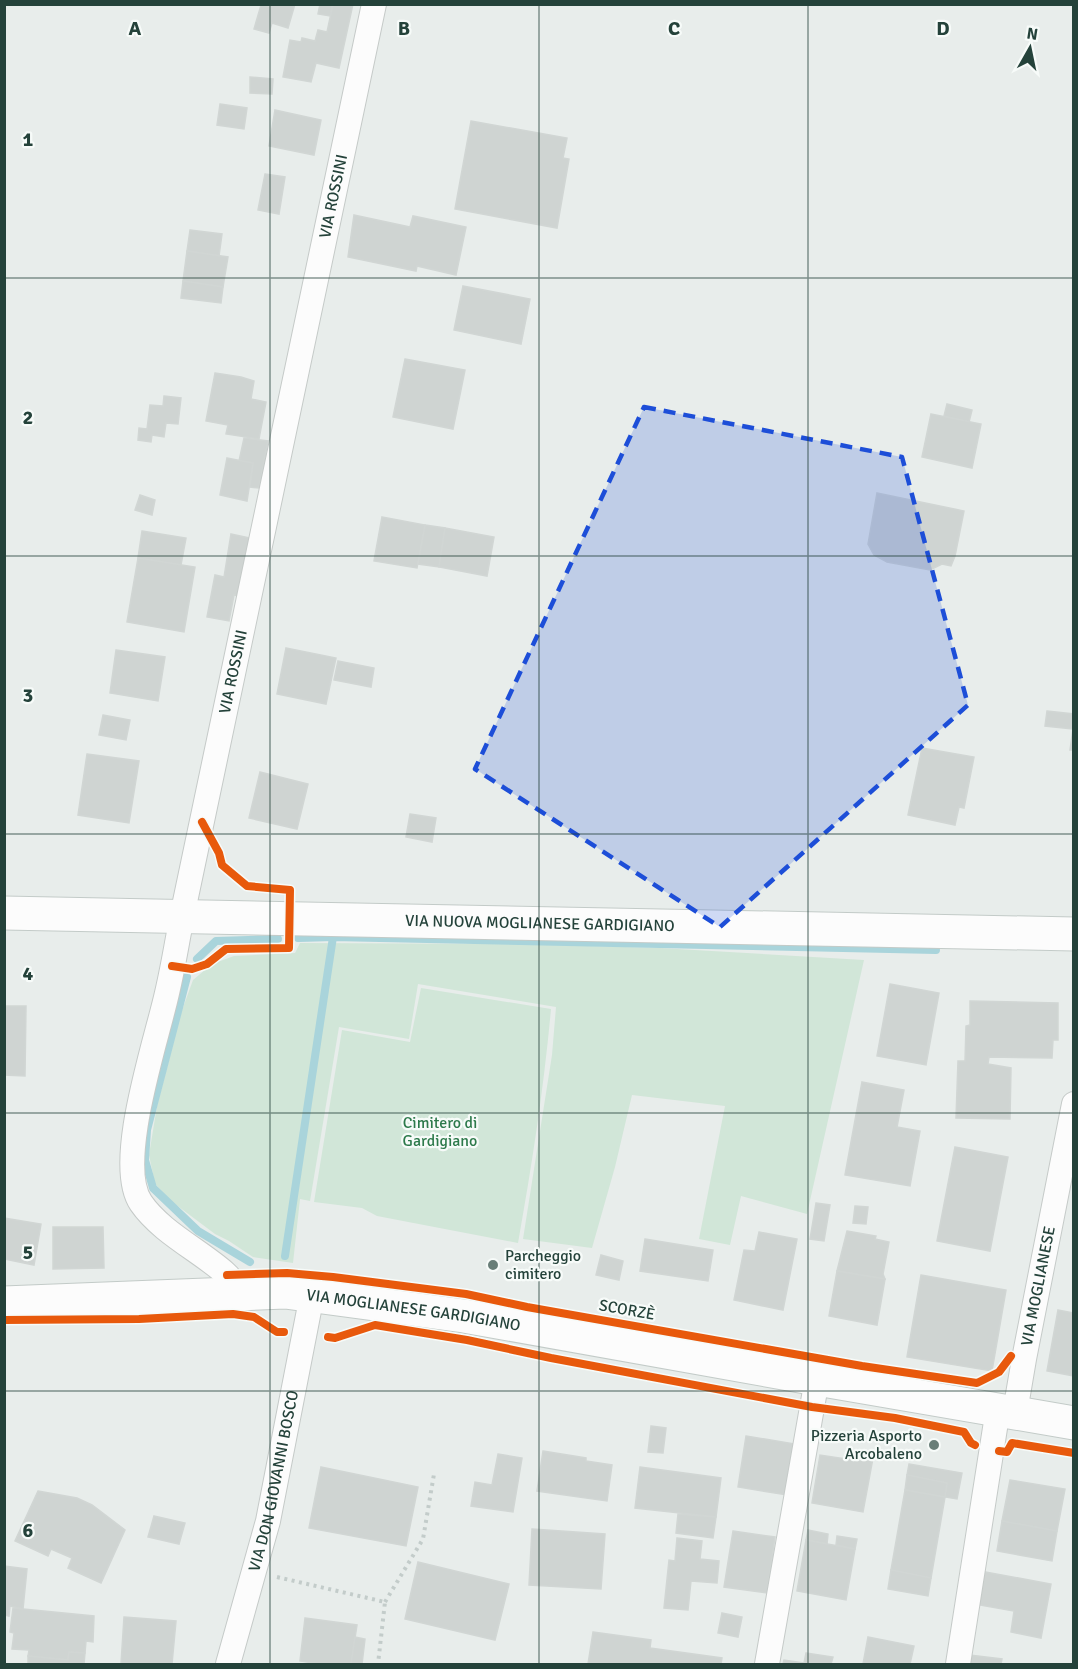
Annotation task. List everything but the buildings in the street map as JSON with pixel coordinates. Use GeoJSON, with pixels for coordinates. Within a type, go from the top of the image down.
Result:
{"type":"FeatureCollection","features":[{"type":"Feature","properties":{"kind":"street","name":"VIA ROSSINI"},"geometry":{"type":"LineString","coordinates":[[242,1295],[227,1275],[158,1223],[139,1201],[131,1173],[132,1144],[167,992],[374,4]]}},
{"type":"Feature","properties":{"kind":"street","name":"VIA NUOVA MOGLIANESE GARDIGIANO"},"geometry":{"type":"LineString","coordinates":[[4,913],[1066,939]]}},
{"type":"Feature","properties":{"kind":"street","name":"VIA MOGLIANESE"},"geometry":{"type":"LineString","coordinates":[[1007,1411],[1024,1359],[1068,1161],[1074,1104]]}},
{"type":"Feature","properties":{"kind":"street","name":"VIA MOGLIANESE GARDIGIANO"},"geometry":{"type":"LineString","coordinates":[[4,1303],[285,1292],[312,1295],[464,1316],[1074,1423]]}},
{"type":"Feature","properties":{"kind":"street","name":"VIA DON GIOVANNI BOSCO"},"geometry":{"type":"LineString","coordinates":[[228,1665],[268,1521],[312,1295]]}},
{"type":"Feature","properties":{"kind":"street"},"geometry":{"type":"LineString","coordinates":[[767,1665],[817,1379]]}},
{"type":"Feature","properties":{"kind":"street"},"geometry":{"type":"LineString","coordinates":[[958,1665],[1007,1411]]}},
{"type":"Feature","properties":{"kind":"path"},"geometry":{"type":"LineString","coordinates":[[378,1665],[385,1602],[423,1539],[434,1474]]}},
{"type":"Feature","properties":{"kind":"path"},"geometry":{"type":"LineString","coordinates":[[254,1573],[385,1602]]}},
{"type":"Feature","properties":{"kind":"highlighted area"},"geometry":{"type":"Polygon","coordinates":[[[644,407],[902,457],[968,705],[720,927],[475,769],[644,407]]]}},
{"type":"Feature","properties":{"kind":"green space"},"geometry":{"type":"Polygon","coordinates":[[[300,943],[519,944],[660,948],[864,960],[807,1214],[741,1196],[730,1245],[699,1239],[725,1106],[632,1095],[592,1248],[523,1239],[552,1055],[556,1007],[418,984],[409,1039],[339,1027],[310,1201],[300,1199],[293,1263],[253,1257],[215,1234],[171,1201],[155,1184],[149,1155],[157,1106],[181,1013],[193,980],[212,964],[234,956],[295,953],[300,943]]]}},
{"type":"Feature","properties":{"kind":"green space","name":"Cimitero di Gardigiano"},"geometry":{"type":"Polygon","coordinates":[[[421,988],[551,1009],[537,1126],[518,1243],[377,1216],[362,1208],[314,1202],[342,1030],[410,1042],[421,988]]]}},
{"type":"Feature","properties":{"kind":"waterway"},"geometry":{"type":"LineString","coordinates":[[298,938],[333,937]]}},
{"type":"Feature","properties":{"kind":"waterway"},"geometry":{"type":"LineString","coordinates":[[285,1256],[333,937],[936,950]]}},
{"type":"Feature","properties":{"kind":"waterway"},"geometry":{"type":"LineString","coordinates":[[197,959],[216,941],[278,939]]}},
{"type":"Feature","properties":{"kind":"waterway"},"geometry":{"type":"LineString","coordinates":[[187,977],[147,1130],[145,1160],[153,1188],[198,1231],[250,1262]]}},
{"type":"Feature","properties":{"kind":"cycle path"},"geometry":{"type":"LineString","coordinates":[[172,966],[192,969],[207,964],[226,949],[289,948],[290,890],[247,886],[222,865],[219,853],[202,822]]}},
{"type":"Feature","properties":{"kind":"cycle path","name":"SCORZÈ"},"geometry":{"type":"LineString","coordinates":[[227,1275],[287,1273],[466,1294],[527,1307],[862,1366],[977,1383],[999,1372],[1011,1356]]}},
{"type":"Feature","properties":{"kind":"cycle path"},"geometry":{"type":"LineString","coordinates":[[4,1320],[139,1319],[233,1314],[254,1317],[277,1332],[284,1332]]}},
{"type":"Feature","properties":{"kind":"cycle path"},"geometry":{"type":"LineString","coordinates":[[328,1337],[335,1338],[375,1325],[467,1340],[812,1407],[895,1418],[964,1432],[975,1445]]}},
{"type":"Feature","properties":{"kind":"cycle path"},"geometry":{"type":"LineString","coordinates":[[999,1451],[1007,1452],[1012,1443],[1074,1453]]}},
{"type":"Feature","properties":{"kind":"place","name":"Parcheggio cimitero"},"geometry":{"type":"Point","coordinates":[493,1265]}},
{"type":"Feature","properties":{"kind":"place","name":"Pizzeria Asporto Arcobaleno"},"geometry":{"type":"Point","coordinates":[934,1445]}}]}
